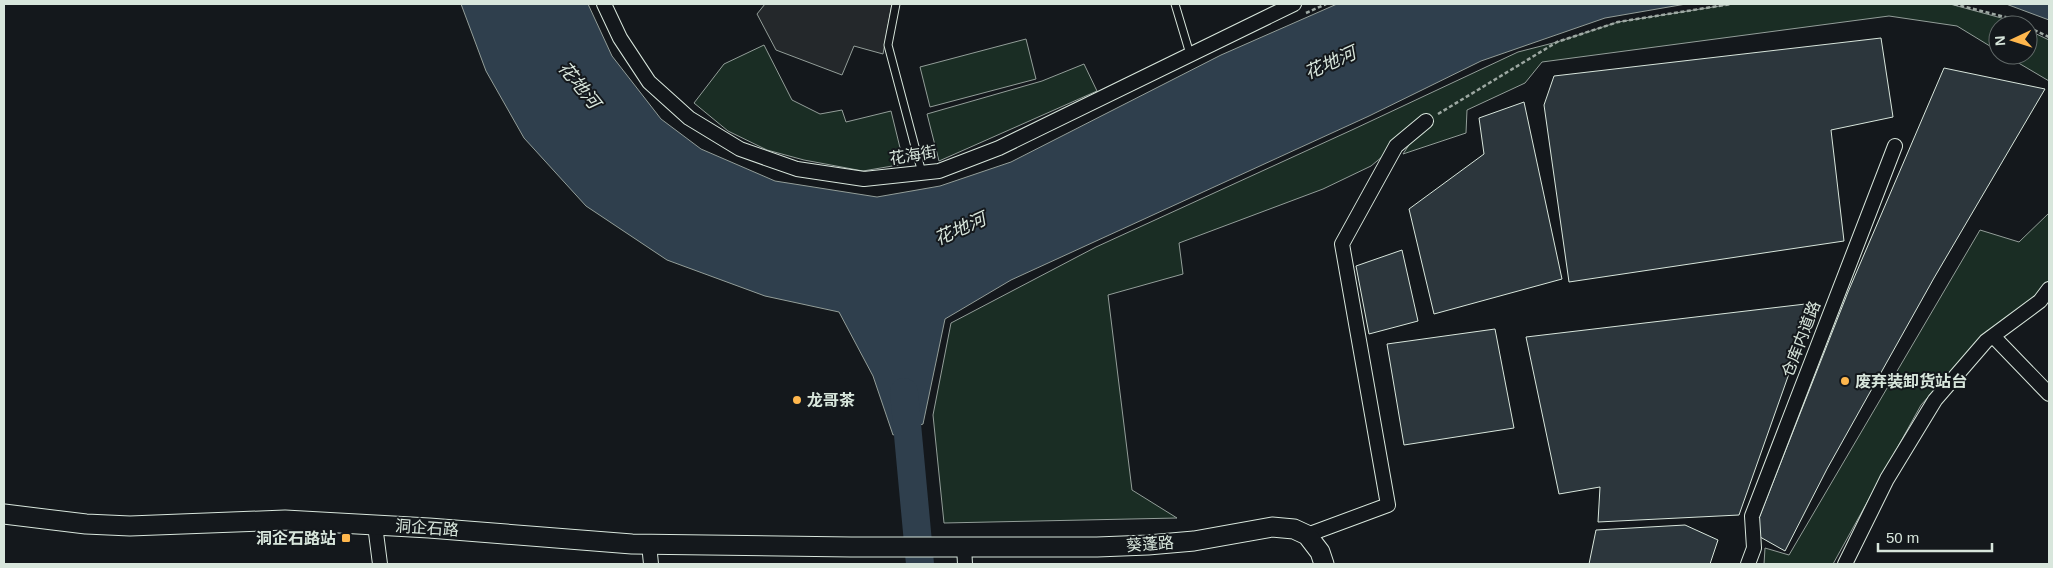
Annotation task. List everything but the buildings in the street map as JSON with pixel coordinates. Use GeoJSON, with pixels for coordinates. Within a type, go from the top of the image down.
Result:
{"type":"FeatureCollection","features":[{"type":"Feature","properties":{"kind":"street","name":"花海街"},"geometry":{"type":"LineString","coordinates":[[604,4],[620,38],[649,82],[688,118],[740,149],[797,169],[864,179],[939,171],[998,148],[1190,54],[1296,10]]}},
{"type":"Feature","properties":{"kind":"street"},"geometry":{"type":"LineString","coordinates":[[1324,564],[1320,552],[1307,535],[1388,505],[1342,244],[1396,146],[1426,121]]}},
{"type":"Feature","properties":{"kind":"street","name":"仓库内道路"},"geometry":{"type":"LineString","coordinates":[[1748,564],[1754,548],[1752,516],[1895,146]]}},
{"type":"Feature","properties":{"kind":"street"},"geometry":{"type":"LineString","coordinates":[[1845,564],[1886,479],[1935,400],[1986,342],[2040,301],[2049,289]]}},
{"type":"Feature","properties":{"kind":"street"},"geometry":{"type":"LineString","coordinates":[[1993,336],[2049,394]]}},
{"type":"Feature","properties":{"kind":"street","name":"洞企石路"},"geometry":{"type":"LineString","coordinates":[[4,514],[86,524],[130,526],[285,520],[495,532],[649,544],[851,547]]}},
{"type":"Feature","properties":{"kind":"street"},"geometry":{"type":"LineString","coordinates":[[375,525],[380,564]]}},
{"type":"Feature","properties":{"kind":"street","name":"葵蓬路"},"geometry":{"type":"LineString","coordinates":[[851,547],[961,553],[1148,545],[1194,541],[1272,527],[1294,529],[1307,535]]}},
{"type":"Feature","properties":{"kind":"street"},"geometry":{"type":"LineString","coordinates":[[649,544],[651,564]]}},
{"type":"Feature","properties":{"kind":"lane"},"geometry":{"type":"LineString","coordinates":[[896,4],[888,45],[922,173]]}},
{"type":"Feature","properties":{"kind":"lane"},"geometry":{"type":"LineString","coordinates":[[1175,4],[1190,54]]}},
{"type":"Feature","properties":{"kind":"path"},"geometry":{"type":"LineString","coordinates":[[1296,10],[1326,4]]}},
{"type":"Feature","properties":{"kind":"path"},"geometry":{"type":"LineString","coordinates":[[1426,121],[1557,42],[1618,22],[1731,4]]}},
{"type":"Feature","properties":{"kind":"path"},"geometry":{"type":"LineString","coordinates":[[1954,4],[1997,15]]}},
{"type":"Feature","properties":{"kind":"green space"},"geometry":{"type":"Polygon","coordinates":[[[1732,4],[1950,4],[1990,15],[1988,15],[1988,45],[1957,26],[1889,16],[1542,62],[1525,83],[1467,110],[1466,133],[1403,154],[1424,122],[1371,166],[1323,189],[1179,243],[1183,274],[1108,295],[1132,490],[1177,518],[944,523],[933,415],[951,323],[1096,247],[1518,52],[1557,42],[1618,22],[1732,4]]]}},
{"type":"Feature","properties":{"kind":"green space"},"geometry":{"type":"Polygon","coordinates":[[[2038,35],[2049,40],[2049,81],[2022,65],[2038,65],[2038,35]]]}},
{"type":"Feature","properties":{"kind":"green space"},"geometry":{"type":"Polygon","coordinates":[[[1026,39],[1036,79],[930,107],[920,67],[1026,39]]]}},
{"type":"Feature","properties":{"kind":"green space"},"geometry":{"type":"Polygon","coordinates":[[[764,45],[792,100],[820,114],[842,110],[846,122],[891,111],[904,164],[863,171],[804,160],[767,150],[728,131],[694,103],[724,64],[764,45]]]}},
{"type":"Feature","properties":{"kind":"green space"},"geometry":{"type":"Polygon","coordinates":[[[1084,64],[1097,91],[939,161],[927,114],[1042,81],[1084,64]]]}},
{"type":"Feature","properties":{"kind":"green space"},"geometry":{"type":"Polygon","coordinates":[[[2049,213],[2049,280],[2028,303],[1966,355],[1921,405],[1833,564],[1764,564],[1765,548],[1789,555],[1980,230],[2019,242],[2049,213]]]}},
{"type":"Feature","properties":{"kind":"shaded area"},"geometry":{"type":"Polygon","coordinates":[[[765,4],[892,4],[883,54],[854,46],[842,75],[776,50],[757,14],[765,4]]]}},
{"type":"Feature","properties":{"kind":"water","name":"花地河"},"geometry":{"type":"Polygon","coordinates":[[[461,4],[588,4],[612,56],[661,119],[701,149],[775,181],[877,197],[940,186],[1011,162],[1221,55],[1337,4],[1686,4],[1605,18],[1481,61],[1369,116],[1011,280],[945,319],[923,424],[893,435],[873,376],[839,312],[765,296],[667,260],[586,206],[524,138],[486,71],[461,4]]]}},
{"type":"Feature","properties":{"kind":"water"},"geometry":{"type":"Polygon","coordinates":[[[2006,4],[2049,4],[2049,20],[2006,4]]]}},
{"type":"Feature","properties":{"kind":"waterway"},"geometry":{"type":"LineString","coordinates":[[904,392],[920,564]]}},
{"type":"Feature","properties":{"kind":"place","name":"废弃装卸货站台"},"geometry":{"type":"Point","coordinates":[1845,381]}},
{"type":"Feature","properties":{"kind":"place","name":"龙哥茶"},"geometry":{"type":"Point","coordinates":[797,400]}},
{"type":"Feature","properties":{"kind":"place","name":"洞企石路站"},"geometry":{"type":"Point","coordinates":[346,538]}}]}
